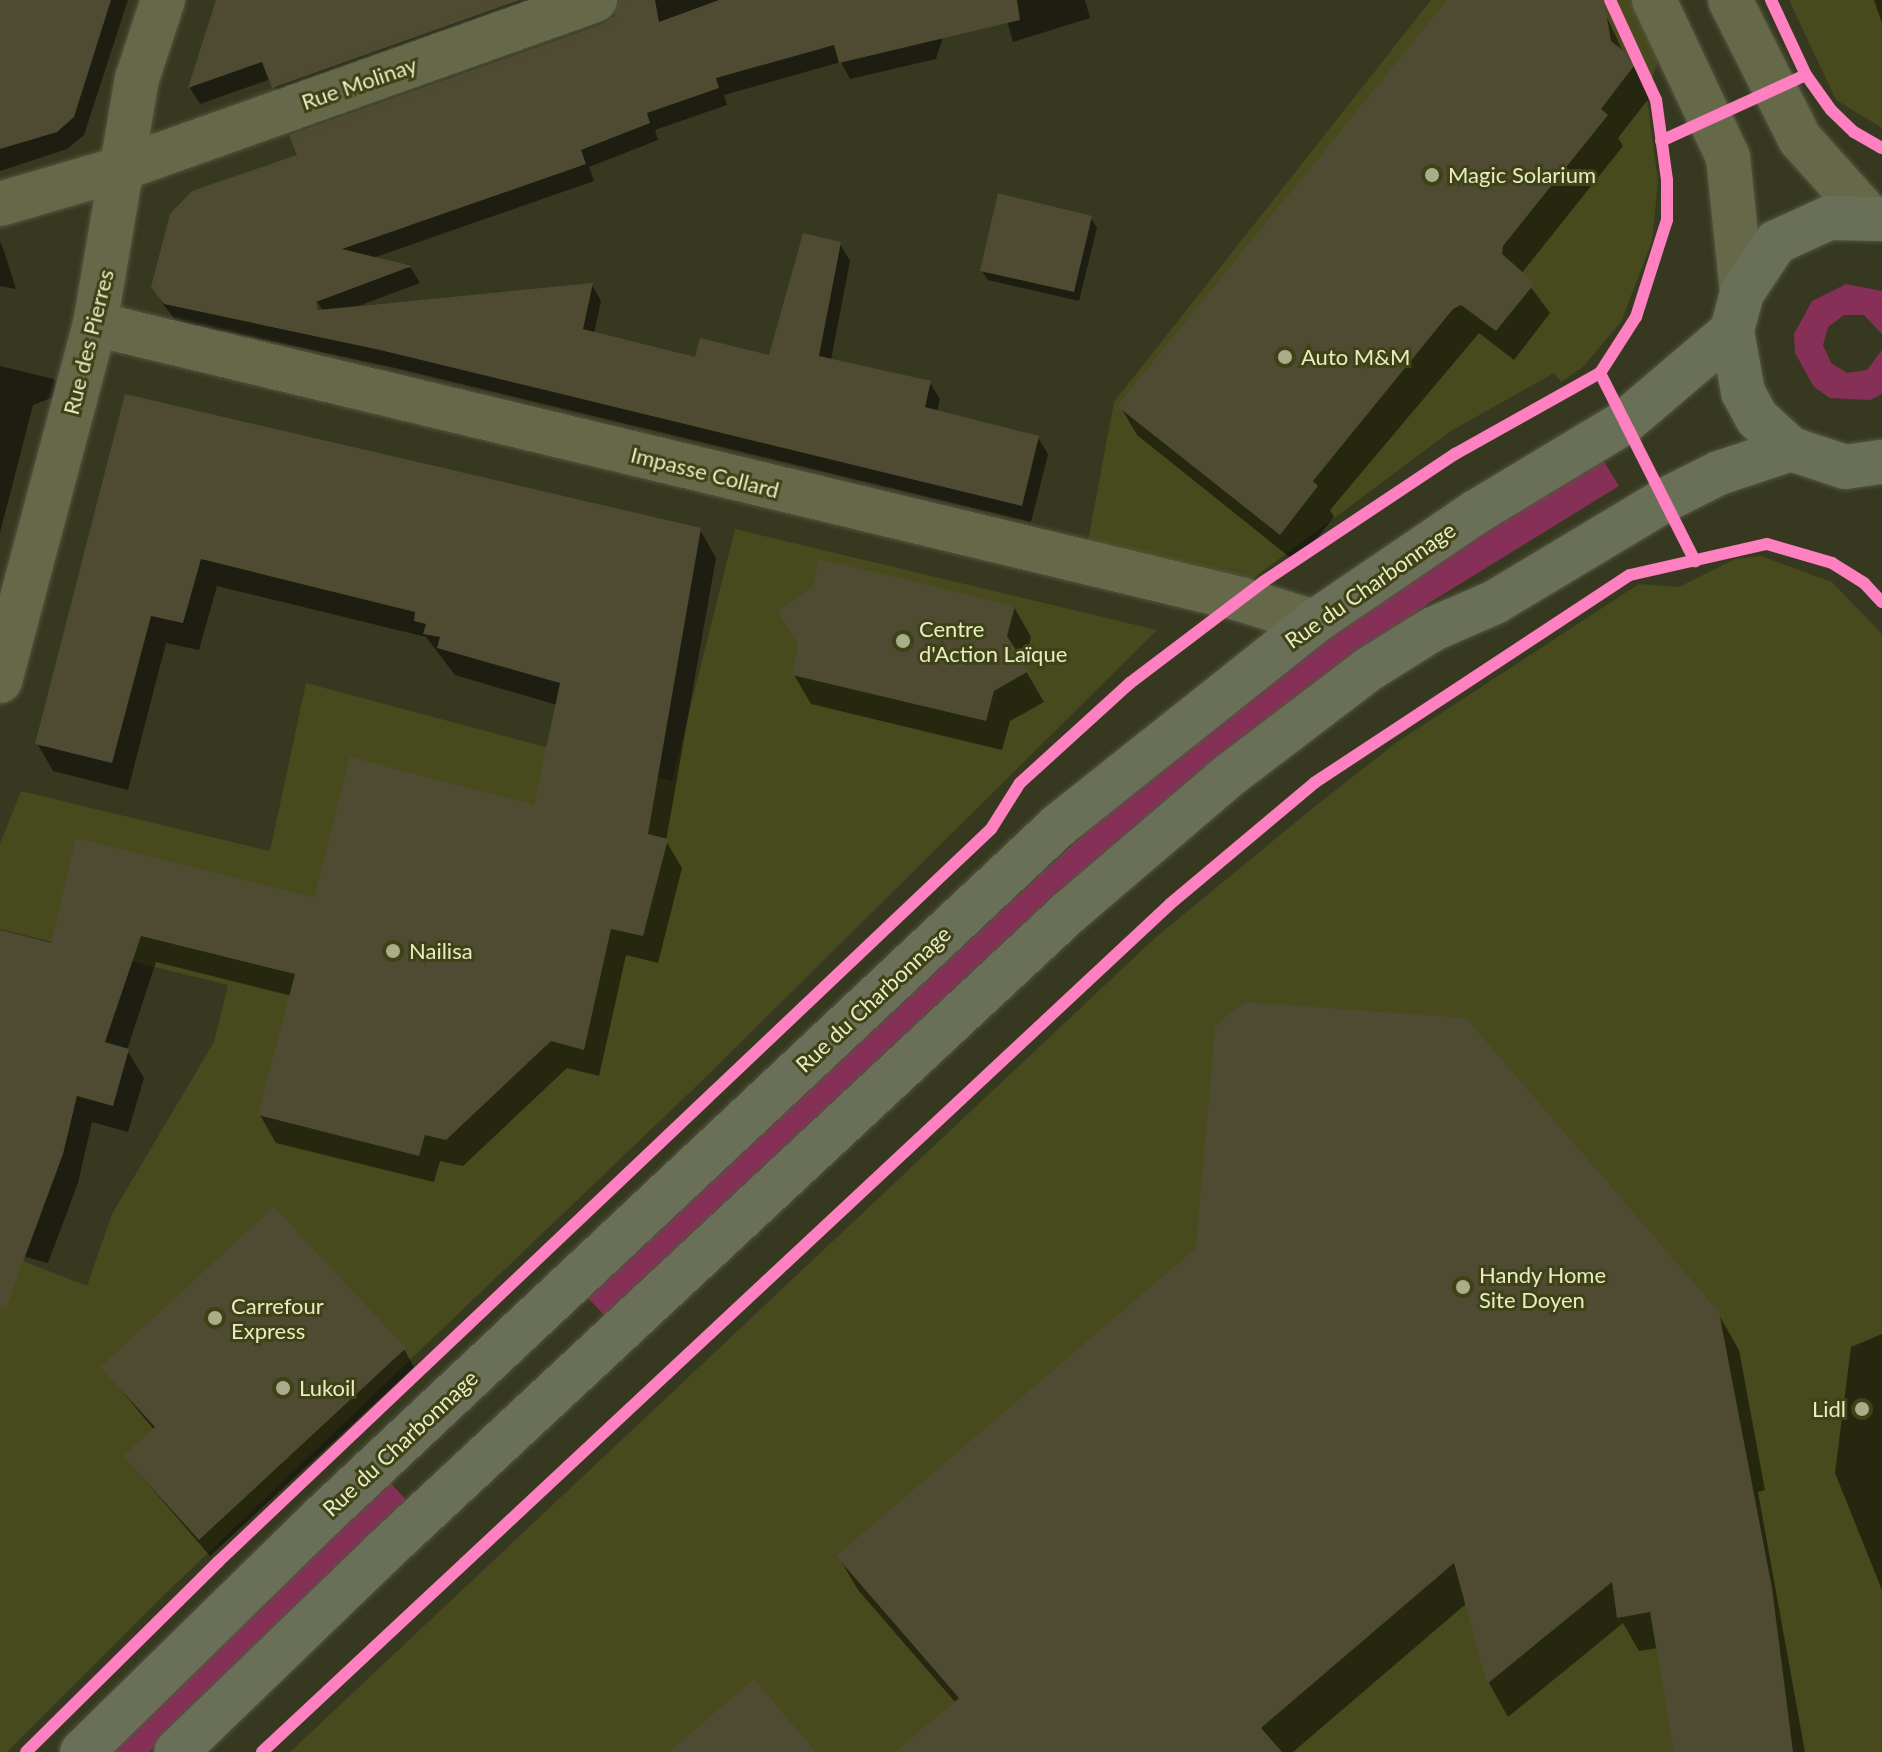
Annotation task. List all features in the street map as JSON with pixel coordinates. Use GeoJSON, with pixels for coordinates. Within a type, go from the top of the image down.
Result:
{"type":"FeatureCollection","features":[{"type":"Feature","properties":{"kind":"main road","name":"Rue du Charbonnage"},"geometry":{"type":"LineString","coordinates":[[82,1752],[311,1527],[1059,825],[1314,622],[1476,512],[1625,422],[1737,312],[1776,242],[1829,218],[1875,217]]}},
{"type":"Feature","properties":{"kind":"main road"},"geometry":{"type":"LineString","coordinates":[[1737,312],[1743,392],[1757,418],[1791,449],[1845,467],[1882,462]]}},
{"type":"Feature","properties":{"kind":"main road"},"geometry":{"type":"LineString","coordinates":[[176,1752],[383,1552],[1068,913],[1231,774],[1369,669],[1433,629],[1495,602],[1665,500],[1719,473],[1791,449]]}},
{"type":"Feature","properties":{"kind":"street","name":"Rue des Pierres"},"geometry":{"type":"LineString","coordinates":[[0,681],[95,324],[137,79],[163,0]]}},
{"type":"Feature","properties":{"kind":"street","name":"Rue Molinay"},"geometry":{"type":"LineString","coordinates":[[0,204],[123,168],[595,0]]}},
{"type":"Feature","properties":{"kind":"street"},"geometry":{"type":"LineString","coordinates":[[1654,0],[1728,157],[1737,312]]}},
{"type":"Feature","properties":{"kind":"street"},"geometry":{"type":"LineString","coordinates":[[1730,0],[1800,139],[1875,217]]}},
{"type":"Feature","properties":{"kind":"street","name":"Impasse Collard"},"geometry":{"type":"LineString","coordinates":[[95,324],[1240,599],[1314,622]]}},
{"type":"Feature","properties":{"kind":"shaded area"},"geometry":{"type":"Polygon","coordinates":[[[1431,0],[1631,0],[1658,59],[1647,98],[1658,181],[1652,241],[1621,322],[1583,367],[1561,382],[1554,373],[1451,431],[1251,580],[1088,541],[1114,402],[1431,0]]]}},
{"type":"Feature","properties":{"kind":"shaded area"},"geometry":{"type":"Polygon","coordinates":[[[1789,0],[1882,0],[1882,128],[1836,100],[1789,0]]]}},
{"type":"Feature","properties":{"kind":"shaded area"},"geometry":{"type":"Polygon","coordinates":[[[1846,284],[1882,291],[1882,334],[1864,315],[1844,315],[1828,327],[1823,345],[1831,363],[1847,373],[1867,370],[1882,350],[1882,394],[1870,400],[1830,398],[1814,387],[1795,353],[1794,334],[1812,301],[1846,284]]]}},
{"type":"Feature","properties":{"kind":"shaded area"},"geometry":{"type":"Polygon","coordinates":[[[1603,460],[1619,486],[1429,603],[1216,760],[1072,882],[606,1317],[585,1295],[1123,798],[1321,643],[1481,534],[1603,460]]]}},
{"type":"Feature","properties":{"kind":"shaded area"},"geometry":{"type":"Polygon","coordinates":[[[735,529],[1157,630],[710,1073],[160,1599],[7,1752],[0,1752],[0,1252],[87,1286],[112,1214],[214,1042],[228,985],[0,929],[0,844],[21,791],[270,851],[306,683],[672,781],[735,529]]]}},
{"type":"Feature","properties":{"kind":"shaded area"},"geometry":{"type":"Polygon","coordinates":[[[1761,556],[1832,582],[1882,634],[1882,1752],[290,1752],[1156,937],[1313,808],[1397,742],[1639,584],[1679,587],[1735,559],[1761,556]]]}},
{"type":"Feature","properties":{"kind":"shaded area"},"geometry":{"type":"Polygon","coordinates":[[[388,1480],[408,1502],[149,1752],[107,1752],[388,1480]]]}},
{"type":"Feature","properties":{"kind":"building"},"geometry":{"type":"Polygon","coordinates":[[[0,0],[111,0],[74,117],[57,132],[0,149],[0,0]]]}},
{"type":"Feature","properties":{"kind":"building"},"geometry":{"type":"Polygon","coordinates":[[[216,0],[520,0],[272,88],[262,62],[188,88],[216,0]]]}},
{"type":"Feature","properties":{"kind":"building"},"geometry":{"type":"Polygon","coordinates":[[[619,0],[655,0],[659,22],[719,0],[1017,0],[1020,20],[839,63],[834,45],[716,78],[719,88],[647,113],[650,123],[581,150],[586,164],[342,249],[412,266],[316,302],[318,310],[593,283],[583,329],[695,357],[700,338],[769,355],[803,233],[841,242],[819,356],[931,381],[925,407],[1039,436],[1022,506],[380,350],[164,304],[151,287],[170,214],[192,191],[297,155],[289,135],[603,24],[614,16],[619,0]]]}},
{"type":"Feature","properties":{"kind":"building"},"geometry":{"type":"Polygon","coordinates":[[[1447,0],[1604,0],[1611,41],[1637,62],[1601,109],[1608,115],[1503,246],[1502,254],[1535,283],[1496,331],[1461,305],[1453,309],[1313,481],[1318,486],[1280,535],[1117,406],[1447,0]]]}},
{"type":"Feature","properties":{"kind":"building"},"geometry":{"type":"Polygon","coordinates":[[[998,193],[1092,216],[1074,292],[980,271],[998,193]]]}},
{"type":"Feature","properties":{"kind":"building"},"geometry":{"type":"Polygon","coordinates":[[[125,394],[701,528],[648,834],[668,839],[643,936],[611,929],[584,1050],[551,1041],[446,1140],[425,1135],[419,1156],[258,1115],[295,974],[141,936],[105,1042],[129,1049],[113,1106],[77,1096],[63,1154],[6,1308],[0,1307],[0,930],[51,943],[76,838],[314,898],[350,757],[534,805],[560,683],[437,648],[440,637],[423,634],[426,624],[414,621],[415,612],[201,559],[183,623],[151,616],[112,763],[35,744],[125,394]]]}},
{"type":"Feature","properties":{"kind":"building","name":"Centre d'Action Laïque"},"geometry":{"type":"Polygon","coordinates":[[[819,559],[1015,606],[1007,636],[1029,671],[994,691],[986,721],[792,675],[798,645],[777,611],[812,588],[819,559]]]}},
{"type":"Feature","properties":{"kind":"building"},"geometry":{"type":"Polygon","coordinates":[[[1244,1002],[1466,1018],[1719,1312],[1772,1588],[1793,1752],[1674,1752],[1650,1612],[1617,1618],[1612,1582],[1487,1684],[1454,1563],[1261,1728],[1282,1752],[895,1752],[959,1698],[836,1556],[1196,1248],[1215,1026],[1244,1002]]]}},
{"type":"Feature","properties":{"kind":"building","name":"Lukoil"},"geometry":{"type":"Polygon","coordinates":[[[274,1207],[406,1348],[199,1540],[123,1456],[155,1427],[100,1367],[274,1207]]]}},
{"type":"Feature","properties":{"kind":"building"},"geometry":{"type":"Polygon","coordinates":[[[754,1679],[816,1752],[669,1752],[754,1679]]]}},
{"type":"Feature","properties":{"kind":"cycle path"},"geometry":{"type":"LineString","coordinates":[[26,1752],[218,1562],[991,829],[1020,783],[1130,683],[1263,582],[1455,454],[1600,373],[1636,317],[1667,220],[1667,180],[1656,100],[1610,0]]}},
{"type":"Feature","properties":{"kind":"cycle path"},"geometry":{"type":"LineString","coordinates":[[1771,0],[1806,75],[1831,110],[1854,132],[1882,148]]}},
{"type":"Feature","properties":{"kind":"cycle path"},"geometry":{"type":"LineString","coordinates":[[1661,141],[1806,75]]}},
{"type":"Feature","properties":{"kind":"cycle path"},"geometry":{"type":"LineString","coordinates":[[1600,373],[1695,561]]}},
{"type":"Feature","properties":{"kind":"cycle path"},"geometry":{"type":"LineString","coordinates":[[262,1752],[1170,904],[1314,783],[1630,575],[1767,544],[1832,563],[1864,583],[1882,602]]}},
{"type":"Feature","properties":{"kind":"place","name":"Magic Solarium"},"geometry":{"type":"Point","coordinates":[1432,175]}},
{"type":"Feature","properties":{"kind":"place","name":"Auto M&M"},"geometry":{"type":"Point","coordinates":[1285,357]}},
{"type":"Feature","properties":{"kind":"place","name":"Centre d'Action Laïque"},"geometry":{"type":"Point","coordinates":[903,641]}},
{"type":"Feature","properties":{"kind":"place","name":"Nailisa"},"geometry":{"type":"Point","coordinates":[393,951]}},
{"type":"Feature","properties":{"kind":"place","name":"Handy Home Site Doyen"},"geometry":{"type":"Point","coordinates":[1463,1287]}},
{"type":"Feature","properties":{"kind":"place","name":"Carrefour Express"},"geometry":{"type":"Point","coordinates":[215,1318]}},
{"type":"Feature","properties":{"kind":"place","name":"Lukoil"},"geometry":{"type":"Point","coordinates":[283,1388]}},
{"type":"Feature","properties":{"kind":"place","name":"Lidl"},"geometry":{"type":"Point","coordinates":[1862,1409]}}]}
